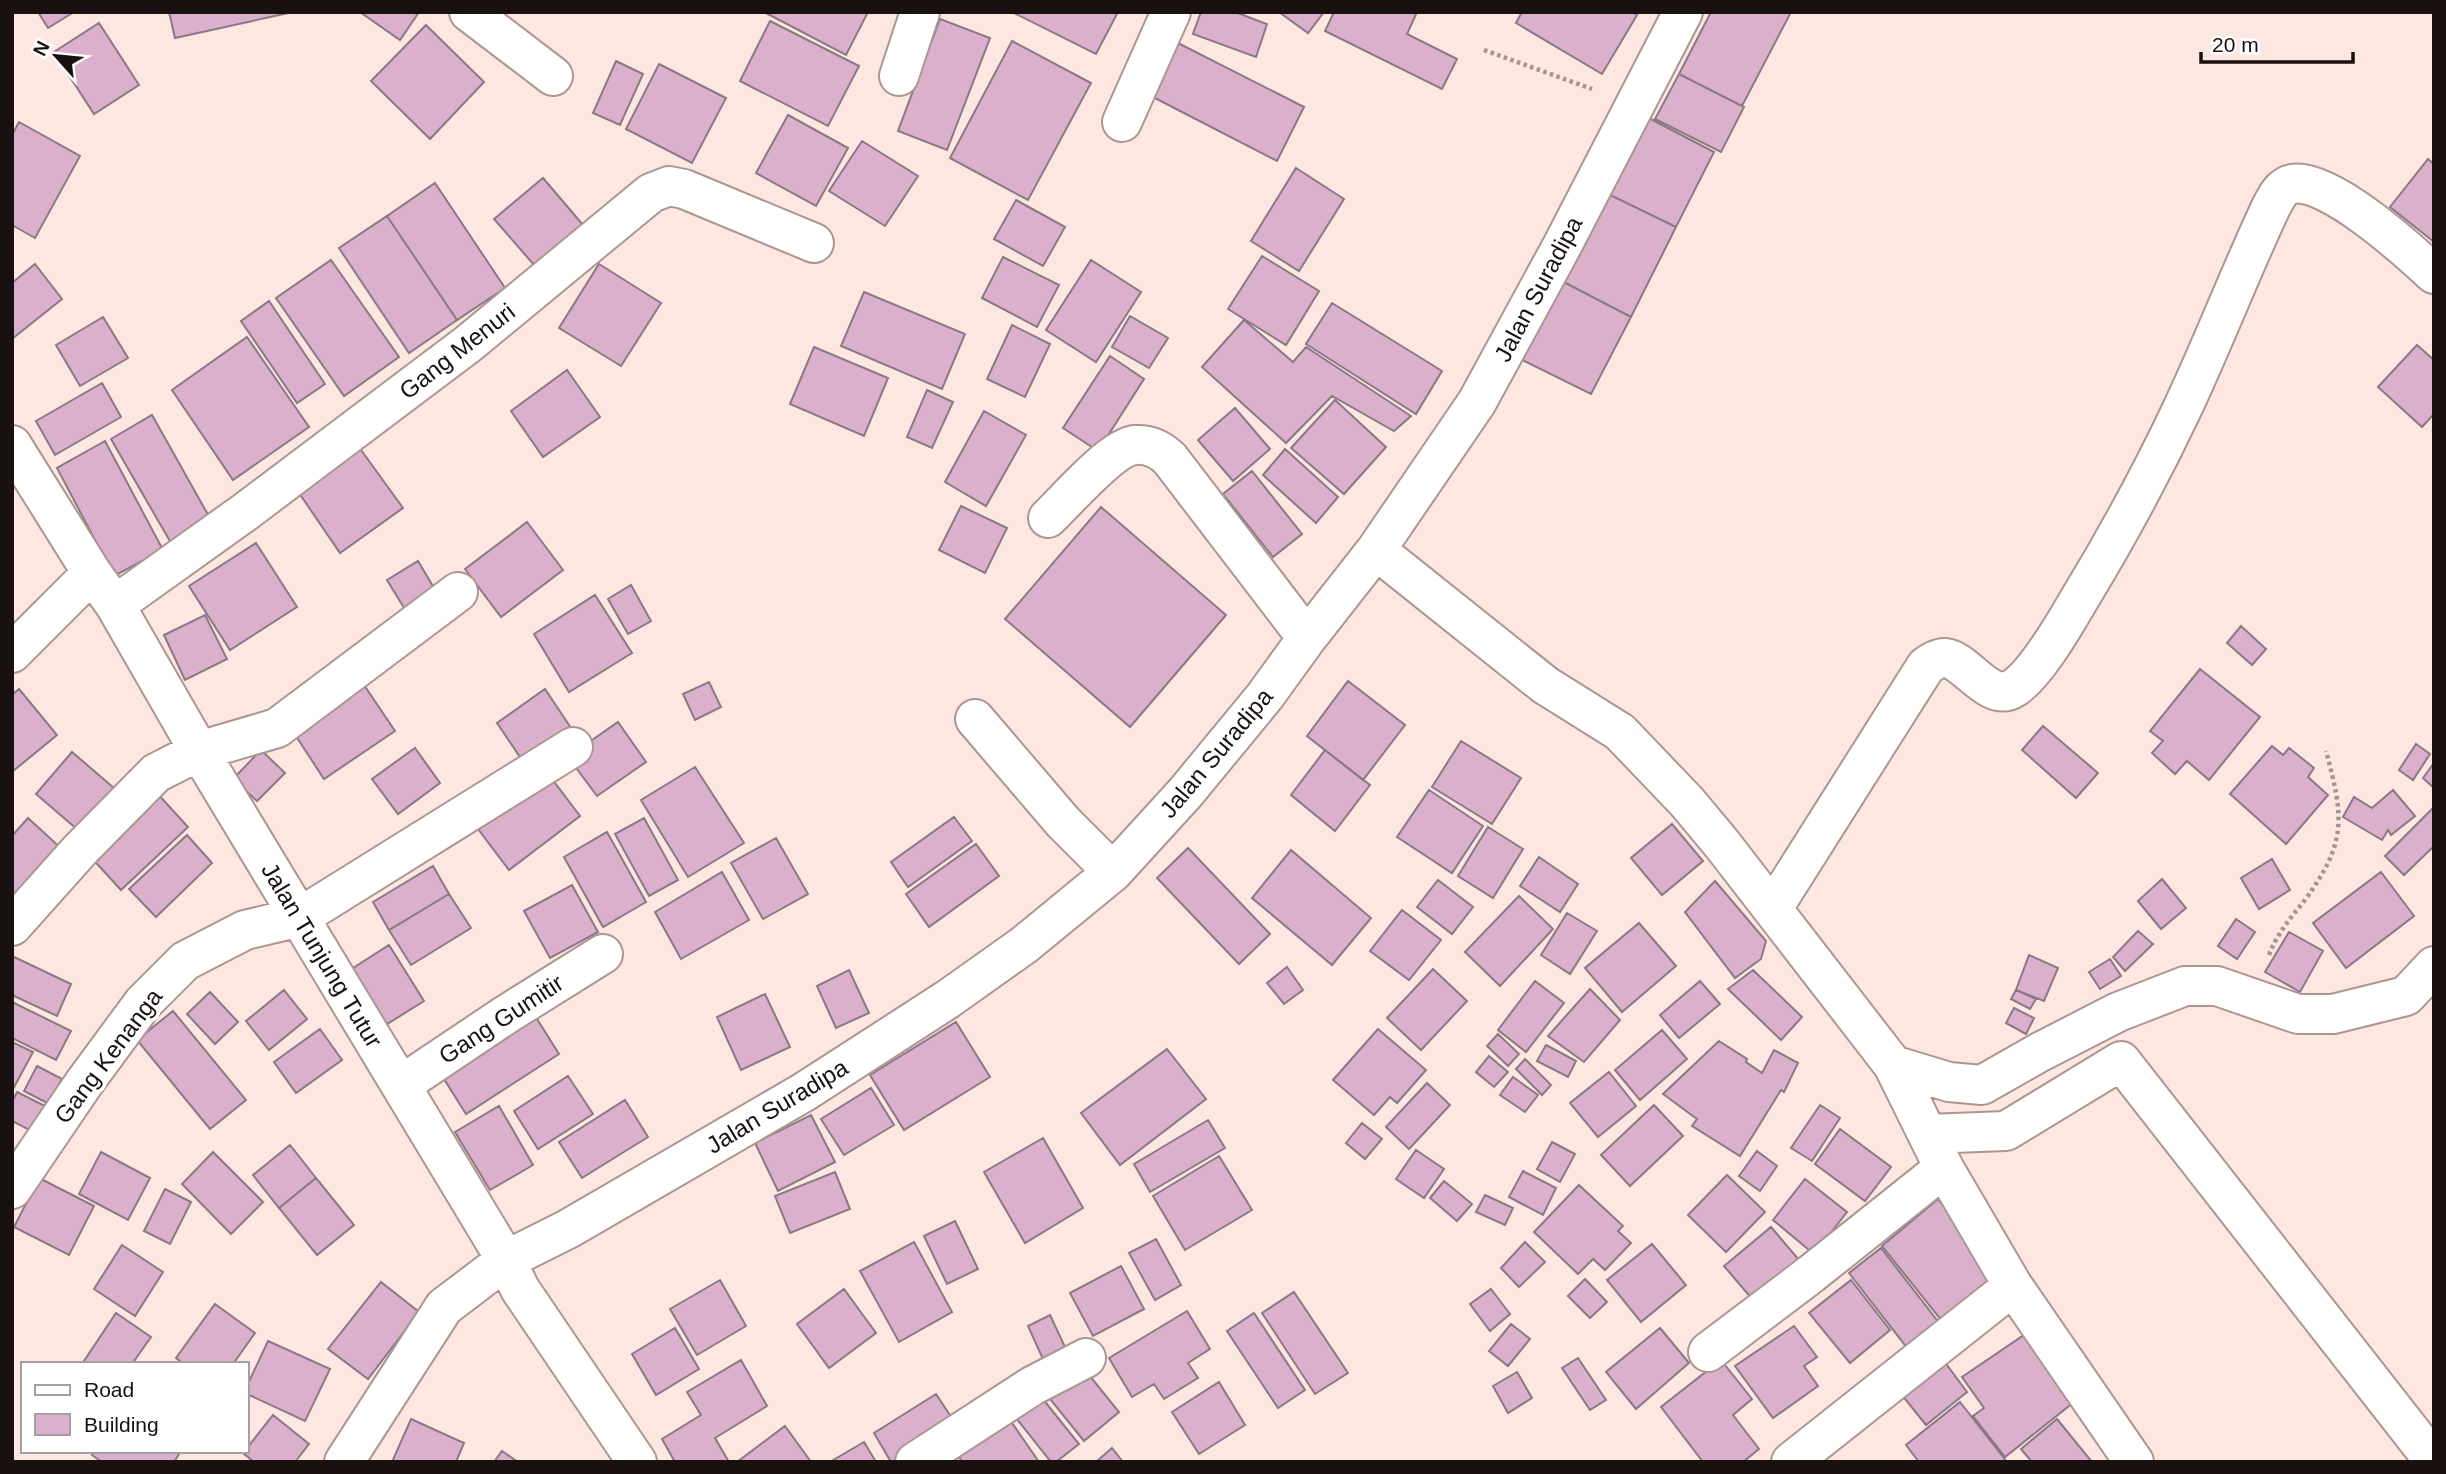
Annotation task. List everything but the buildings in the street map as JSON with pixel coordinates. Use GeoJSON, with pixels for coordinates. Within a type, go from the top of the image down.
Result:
{"type":"FeatureCollection","features":[{"type":"Feature","properties":{"kind":"street"},"geometry":{"type":"LineString","coordinates":[[469,12],[552,76]]}},
{"type":"Feature","properties":{"kind":"street"},"geometry":{"type":"LineString","coordinates":[[900,76],[920,12]]}},
{"type":"Feature","properties":{"kind":"street"},"geometry":{"type":"LineString","coordinates":[[1122,122],[1171,12]]}},
{"type":"Feature","properties":{"kind":"street","name":"Jalan Suradipa"},"geometry":{"type":"LineString","coordinates":[[344,1462],[444,1307],[506,1260],[568,1228],[804,1092],[948,999],[1024,945],[1112,872],[1186,792],[1265,696],[1376,550],[1477,402],[1683,12]]}},
{"type":"Feature","properties":{"kind":"street"},"geometry":{"type":"LineString","coordinates":[[1773,908],[1926,666],[1941,658],[1950,659],[1992,689],[2005,692],[2014,689],[2025,678],[2054,641],[2124,526],[2183,406],[2260,230],[2283,188],[2293,183],[2305,185],[2320,189],[2343,201],[2391,236],[2434,274]]}},
{"type":"Feature","properties":{"kind":"street","name":"Gang Menuri"},"geometry":{"type":"LineString","coordinates":[[115,605],[245,512],[468,344],[651,193],[669,186],[684,189],[814,243]]}},
{"type":"Feature","properties":{"kind":"street","name":"Jalan Tunjung Tutur"},"geometry":{"type":"LineString","coordinates":[[12,445],[115,605],[199,751],[506,1260],[520,1289],[637,1462]]}},
{"type":"Feature","properties":{"kind":"street"},"geometry":{"type":"LineString","coordinates":[[1048,518],[1108,458],[1133,445],[1154,447],[1170,458],[1307,638]]}},
{"type":"Feature","properties":{"kind":"street"},"geometry":{"type":"LineString","coordinates":[[1376,550],[1545,685],[1620,732],[1687,802],[1773,908],[1893,1065],[1944,1168],[2012,1286],[2134,1462]]}},
{"type":"Feature","properties":{"kind":"street"},"geometry":{"type":"LineString","coordinates":[[12,653],[92,573]]}},
{"type":"Feature","properties":{"kind":"street"},"geometry":{"type":"LineString","coordinates":[[12,926],[80,850],[156,773],[199,751],[277,728],[458,592]]}},
{"type":"Feature","properties":{"kind":"street"},"geometry":{"type":"LineString","coordinates":[[975,719],[1063,822],[1112,872]]}},
{"type":"Feature","properties":{"kind":"street","name":"Gang Kenanga"},"geometry":{"type":"LineString","coordinates":[[12,1189],[84,1083],[143,1003],[185,961],[244,930],[300,917],[573,747]]}},
{"type":"Feature","properties":{"kind":"street","name":"Gang Gumitir"},"geometry":{"type":"LineString","coordinates":[[401,1085],[603,954]]}},
{"type":"Feature","properties":{"kind":"street"},"geometry":{"type":"LineString","coordinates":[[1893,1065],[1949,1082],[1982,1085],[2118,1012],[2185,986],[2217,986],[2298,1014],[2333,1014],[2406,996],[2434,966]]}},
{"type":"Feature","properties":{"kind":"street"},"geometry":{"type":"LineString","coordinates":[[1927,1134],[2006,1131],[2121,1061],[2434,1461]]}},
{"type":"Feature","properties":{"kind":"street"},"geometry":{"type":"LineString","coordinates":[[1708,1352],[1944,1168]]}},
{"type":"Feature","properties":{"kind":"street"},"geometry":{"type":"LineString","coordinates":[[1791,1462],[2012,1286]]}},
{"type":"Feature","properties":{"kind":"street"},"geometry":{"type":"LineString","coordinates":[[915,1462],[1032,1386],[1086,1358]]}},
{"type":"Feature","properties":{"kind":"path"},"geometry":{"type":"LineString","coordinates":[[1484,50],[1636,105]]}},
{"type":"Feature","properties":{"kind":"path"},"geometry":{"type":"LineString","coordinates":[[2252,998],[2276,939],[2325,873],[2338,838],[2338,796],[2326,751]]}}]}
